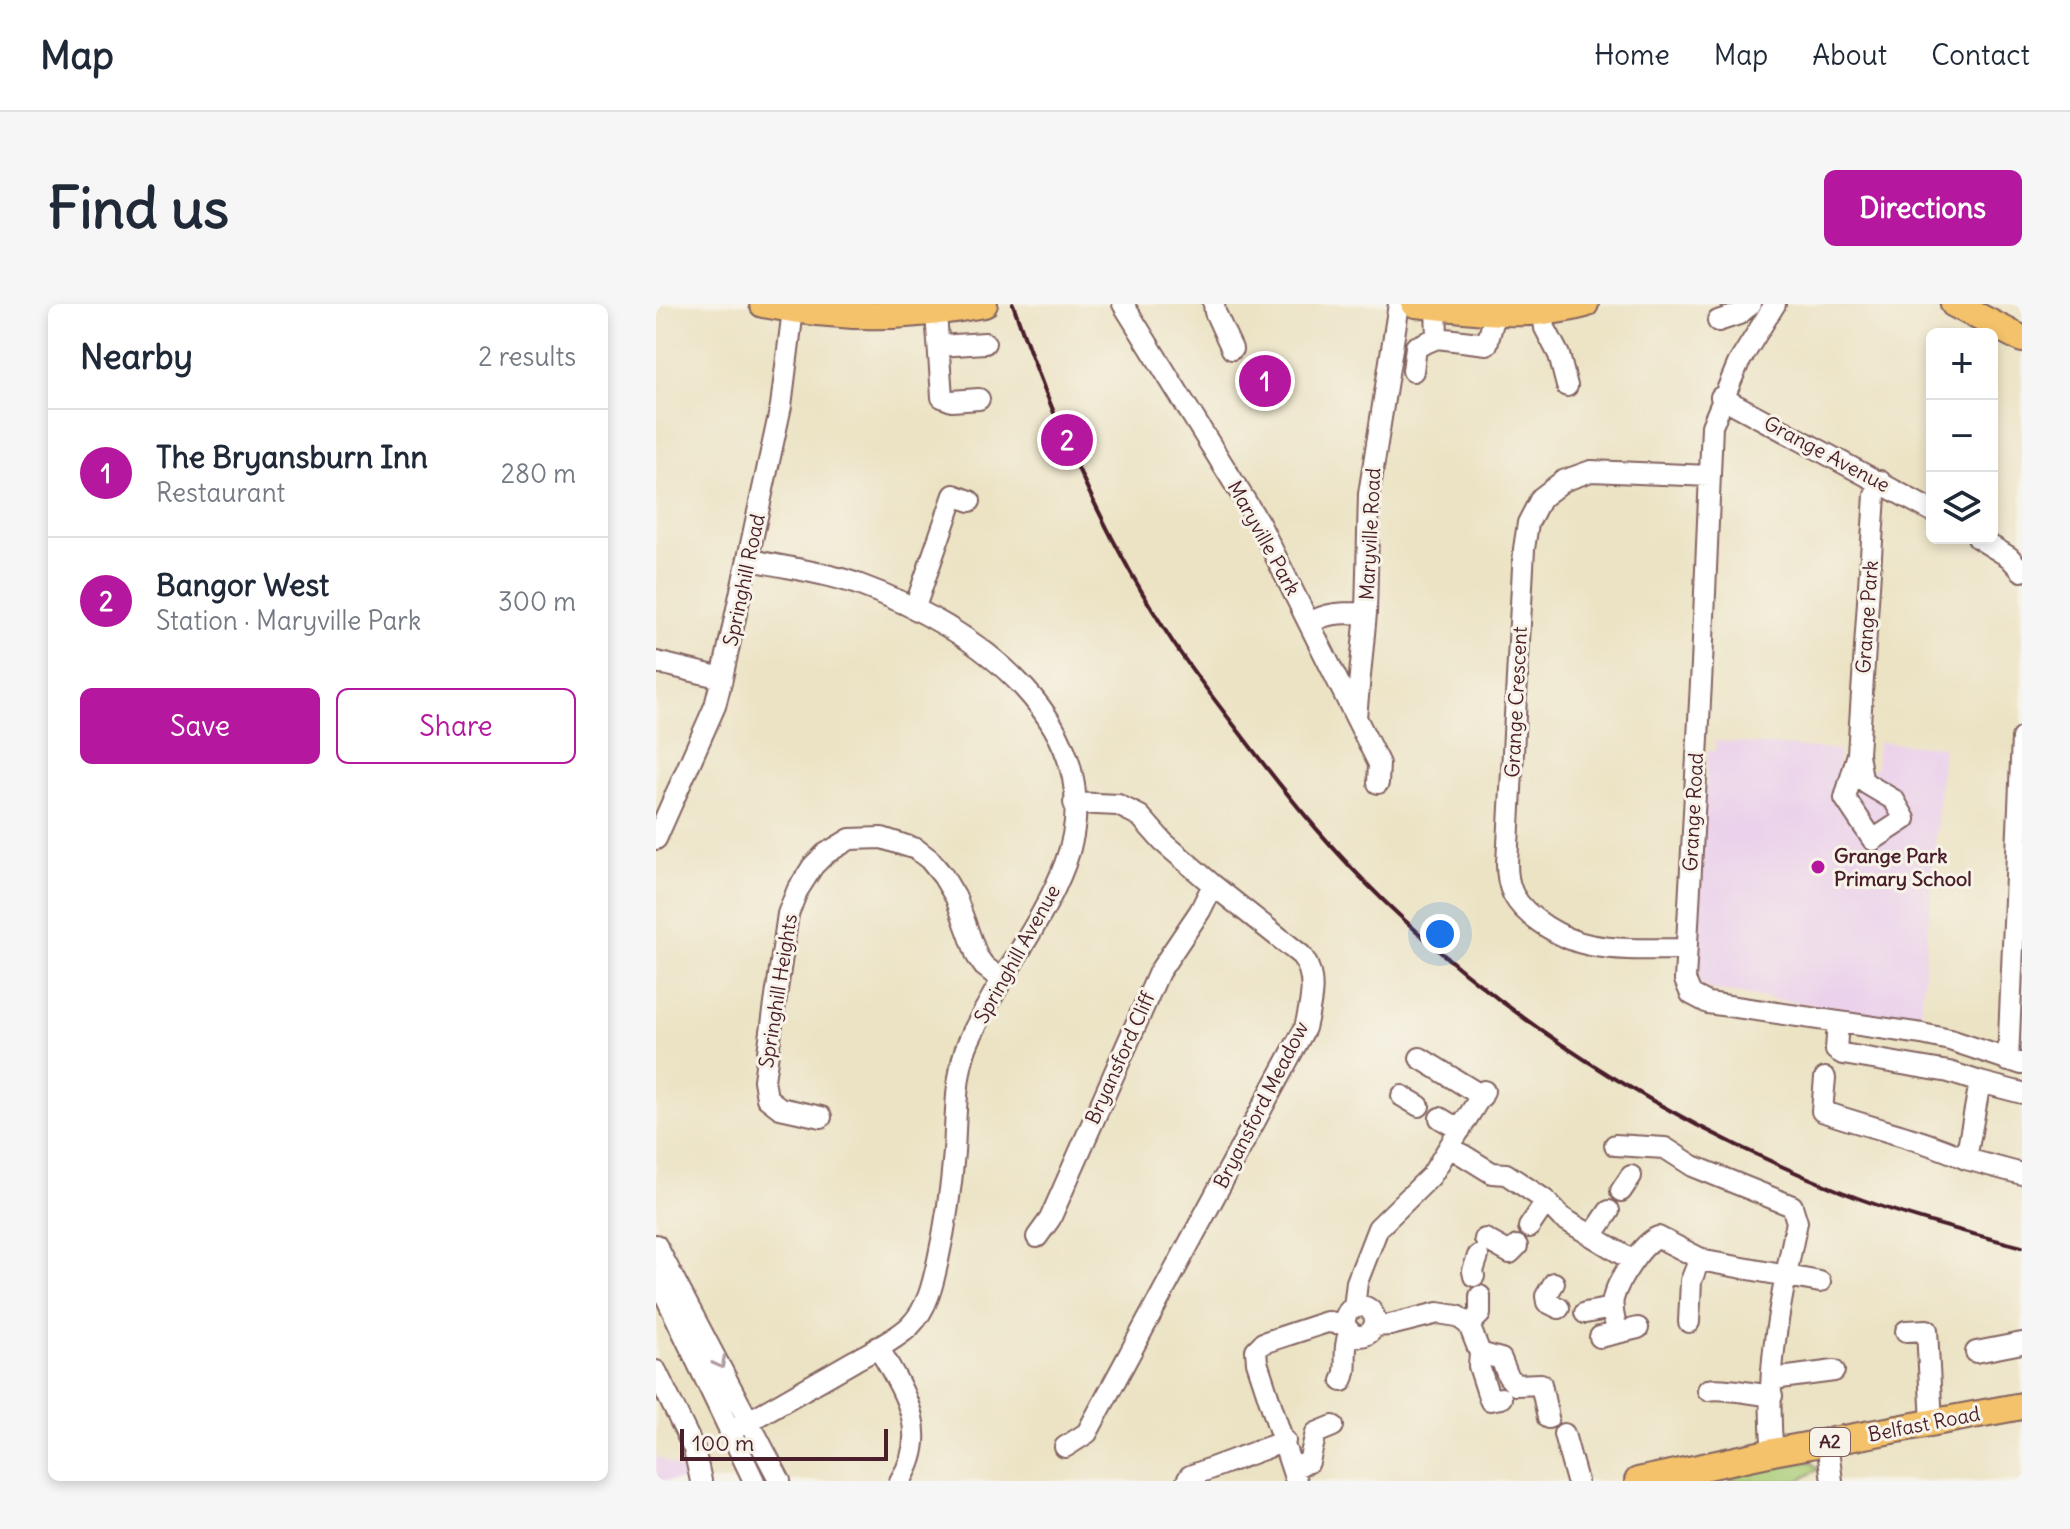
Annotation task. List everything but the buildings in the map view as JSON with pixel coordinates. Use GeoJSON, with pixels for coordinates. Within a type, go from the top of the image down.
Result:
{"type":"FeatureCollection","features":[{"type":"Feature","properties":{"kind":"main road"},"geometry":{"type":"LineString","coordinates":[[763,304],[793,310],[847,309],[893,317],[984,304]]}},
{"type":"Feature","properties":{"kind":"main road"},"geometry":{"type":"LineString","coordinates":[[1426,305],[1533,310],[1585,304]]}},
{"type":"Feature","properties":{"kind":"main road"},"geometry":{"type":"LineString","coordinates":[[1954,304],[2022,339]]}},
{"type":"Feature","properties":{"kind":"main road","name":"Belfast Road"},"geometry":{"type":"LineString","coordinates":[[1638,1481],[1773,1452],[2022,1406]]}},
{"type":"Feature","properties":{"kind":"street","name":"Maryville Park"},"geometry":{"type":"LineString","coordinates":[[1123,304],[1259,523],[1379,764],[1378,783]]}},
{"type":"Feature","properties":{"kind":"street"},"geometry":{"type":"LineString","coordinates":[[1214,304],[1232,349]]}},
{"type":"Feature","properties":{"kind":"street","name":"Maryville Road"},"geometry":{"type":"LineString","coordinates":[[1356,717],[1366,613],[1369,494],[1399,304]]}},
{"type":"Feature","properties":{"kind":"street"},"geometry":{"type":"LineString","coordinates":[[1751,304],[1725,318],[1757,333]]}},
{"type":"Feature","properties":{"kind":"street","name":"Grange Road"},"geometry":{"type":"LineString","coordinates":[[1775,304],[1721,397],[1712,426],[1685,980],[1691,994],[1708,1003],[1950,1040],[2015,1062]]}},
{"type":"Feature","properties":{"kind":"street"},"geometry":{"type":"LineString","coordinates":[[1426,305],[1437,338]]}},
{"type":"Feature","properties":{"kind":"street"},"geometry":{"type":"LineString","coordinates":[[1413,371],[1416,347],[1437,338],[1487,344],[1486,308]]}},
{"type":"Feature","properties":{"kind":"street","name":"Springhill Road"},"geometry":{"type":"LineString","coordinates":[[656,839],[715,706],[781,406],[793,310]]}},
{"type":"Feature","properties":{"kind":"street"},"geometry":{"type":"LineString","coordinates":[[1533,310],[1559,355],[1567,386]]}},
{"type":"Feature","properties":{"kind":"street"},"geometry":{"type":"LineString","coordinates":[[936,313],[942,397],[952,401],[979,399]]}},
{"type":"Feature","properties":{"kind":"street"},"geometry":{"type":"LineString","coordinates":[[939,346],[985,343]]}},
{"type":"Feature","properties":{"kind":"street","name":"Grange Avenue"},"geometry":{"type":"LineString","coordinates":[[1721,397],[1926,508]]}},
{"type":"Feature","properties":{"kind":"street","name":"Grange Crescent"},"geometry":{"type":"LineString","coordinates":[[1685,949],[1591,945],[1568,937],[1547,926],[1518,902],[1509,884],[1507,863],[1524,549],[1528,523],[1541,498],[1563,481],[1591,471],[1710,476]]}},
{"type":"Feature","properties":{"kind":"street","name":"Grange Park"},"geometry":{"type":"LineString","coordinates":[[1857,787],[1862,779],[1858,754],[1875,495],[1880,481]]}},
{"type":"Feature","properties":{"kind":"street"},"geometry":{"type":"LineString","coordinates":[[915,607],[954,495],[970,501]]}},
{"type":"Feature","properties":{"kind":"street"},"geometry":{"type":"LineString","coordinates":[[1988,544],[2009,557],[2022,571]]}},
{"type":"Feature","properties":{"kind":"street","name":"Springhill Avenue"},"geometry":{"type":"LineString","coordinates":[[729,1430],[878,1347],[909,1327],[922,1310],[931,1290],[947,1217],[958,1088],[965,1050],[1047,904],[1064,867],[1073,833],[1074,803],[1071,771],[1058,733],[1039,704],[1008,670],[955,631],[915,607],[857,584],[748,559]]}},
{"type":"Feature","properties":{"kind":"street"},"geometry":{"type":"LineString","coordinates":[[1310,623],[1338,613],[1366,613]]}},
{"type":"Feature","properties":{"kind":"street"},"geometry":{"type":"LineString","coordinates":[[656,662],[722,678]]}},
{"type":"Feature","properties":{"kind":"street"},"geometry":{"type":"LineString","coordinates":[[2015,1062],[2022,738]]}},
{"type":"Feature","properties":{"kind":"street","name":"Bryansford Meadow"},"geometry":{"type":"LineString","coordinates":[[1065,1447],[1087,1433],[1305,1028],[1312,993],[1312,977],[1307,963],[1163,842],[1140,816],[1118,805],[1074,803]]}},
{"type":"Feature","properties":{"kind":"street","name":"Springhill Heights"},"geometry":{"type":"LineString","coordinates":[[821,1117],[780,1108],[767,1098],[764,1080],[786,921],[804,877],[825,854],[850,839],[862,837],[882,838],[916,849],[943,876],[956,898],[977,956],[1002,980]]}},
{"type":"Feature","properties":{"kind":"street","name":"Bryansford Cliff"},"geometry":{"type":"LineString","coordinates":[[1037,1237],[1050,1219],[1159,972],[1200,911],[1213,885]]}},
{"type":"Feature","properties":{"kind":"street"},"geometry":{"type":"LineString","coordinates":[[1838,1022],[1835,1045],[1836,1050],[1843,1054],[1949,1072],[2022,1093]]}},
{"type":"Feature","properties":{"kind":"street"},"geometry":{"type":"LineString","coordinates":[[1342,1381],[1346,1374],[1345,1343],[1357,1282],[1378,1228],[1431,1176],[1483,1094],[1420,1058]]}},
{"type":"Feature","properties":{"kind":"street"},"geometry":{"type":"LineString","coordinates":[[1825,1078],[1822,1111],[1875,1129],[1935,1144],[1966,1159],[2022,1174]]}},
{"type":"Feature","properties":{"kind":"street"},"geometry":{"type":"LineString","coordinates":[[1966,1159],[1980,1082]]}},
{"type":"Feature","properties":{"kind":"street"},"geometry":{"type":"LineString","coordinates":[[1440,1118],[1455,1138],[1492,1173],[1506,1174],[1526,1186],[1561,1217],[1633,1261]]}},
{"type":"Feature","properties":{"kind":"street"},"geometry":{"type":"LineString","coordinates":[[1615,1145],[1665,1148],[1693,1166],[1792,1206],[1797,1222],[1774,1337],[1770,1423],[1773,1452]]}},
{"type":"Feature","properties":{"kind":"street"},"geometry":{"type":"LineString","coordinates":[[1529,1227],[1546,1202]]}},
{"type":"Feature","properties":{"kind":"street"},"geometry":{"type":"LineString","coordinates":[[1592,1236],[1609,1211]]}},
{"type":"Feature","properties":{"kind":"street"},"geometry":{"type":"LineString","coordinates":[[1618,1332],[1613,1299],[1633,1261],[1650,1240],[1658,1237],[1700,1258],[1820,1282]]}},
{"type":"Feature","properties":{"kind":"street"},"geometry":{"type":"LineString","coordinates":[[656,1245],[660,1274],[696,1320],[780,1481]]}},
{"type":"Feature","properties":{"kind":"street"},"geometry":{"type":"LineString","coordinates":[[1479,1257],[1510,1253],[1517,1246]]}},
{"type":"Feature","properties":{"kind":"street"},"geometry":{"type":"LineString","coordinates":[[1689,1322],[1691,1281],[1700,1258]]}},
{"type":"Feature","properties":{"kind":"street"},"geometry":{"type":"LineString","coordinates":[[1554,1283],[1546,1296],[1547,1302],[1559,1308]]}},
{"type":"Feature","properties":{"kind":"street"},"geometry":{"type":"LineString","coordinates":[[1469,1325],[1480,1314],[1480,1296]]}},
{"type":"Feature","properties":{"kind":"street"},"geometry":{"type":"LineString","coordinates":[[1585,1313],[1613,1308]]}},
{"type":"Feature","properties":{"kind":"street"},"geometry":{"type":"LineString","coordinates":[[1333,1426],[1316,1433],[1309,1462],[1295,1474],[1257,1362],[1256,1350],[1263,1343],[1327,1322],[1350,1321],[1369,1309],[1374,1316],[1374,1326],[1438,1313],[1457,1316],[1469,1325],[1480,1353],[1479,1366],[1490,1400],[1501,1398]]}},
{"type":"Feature","properties":{"kind":"street"},"geometry":{"type":"LineString","coordinates":[[696,1320],[729,1430],[754,1481]]}},
{"type":"Feature","properties":{"kind":"street"},"geometry":{"type":"LineString","coordinates":[[1906,1331],[1927,1330],[1932,1423]]}},
{"type":"Feature","properties":{"kind":"street"},"geometry":{"type":"LineString","coordinates":[[1976,1352],[2022,1343]]}},
{"type":"Feature","properties":{"kind":"street"},"geometry":{"type":"LineString","coordinates":[[878,1347],[895,1376],[915,1424],[914,1454],[900,1481]]}},
{"type":"Feature","properties":{"kind":"street"},"geometry":{"type":"LineString","coordinates":[[1480,1353],[1501,1359],[1508,1376],[1516,1385],[1541,1384],[1548,1418]]}},
{"type":"Feature","properties":{"kind":"street"},"geometry":{"type":"LineString","coordinates":[[656,1371],[694,1449],[701,1481]]}},
{"type":"Feature","properties":{"kind":"street"},"geometry":{"type":"LineString","coordinates":[[1708,1390],[1772,1388],[1834,1371]]}},
{"type":"Feature","properties":{"kind":"street"},"geometry":{"type":"LineString","coordinates":[[1564,1434],[1577,1481]]}},
{"type":"Feature","properties":{"kind":"street"},"geometry":{"type":"LineString","coordinates":[[1187,1481],[1190,1476],[1285,1441]]}},
{"type":"Feature","properties":{"kind":"street"},"geometry":{"type":"LineString","coordinates":[[1827,1442],[1832,1481]]}},
{"type":"Feature","properties":{"kind":"shaded area","name":"Grange Park Primary School"},"geometry":{"type":"Polygon","coordinates":[[[1715,741],[1839,750],[1838,768],[1876,769],[1878,742],[1943,747],[1920,1022],[1708,989],[1700,984],[1697,966],[1708,751],[1715,751],[1715,741]]]}},
{"type":"Feature","properties":{"kind":"shaded area"},"geometry":{"type":"Polygon","coordinates":[[[656,1456],[691,1476],[690,1481],[656,1481],[656,1456]]]}},
{"type":"Feature","properties":{"kind":"green space"},"geometry":{"type":"Polygon","coordinates":[[[1810,1461],[1819,1469],[1798,1481],[1732,1481],[1731,1476],[1810,1461]]]}},
{"type":"Feature","properties":{"kind":"railway"},"geometry":{"type":"LineString","coordinates":[[1013,304],[1046,393],[1083,479],[1126,563],[1174,644],[1299,808],[1358,875],[1401,917],[1501,1001],[1554,1039],[1609,1075],[1723,1139],[1842,1192],[1908,1215],[2022,1247]]}},
{"type":"Feature","properties":{"kind":"place","name":"The Bryansburn Inn"},"geometry":{"type":"Point","coordinates":[1265,381]}},
{"type":"Feature","properties":{"kind":"place","name":"Bangor West"},"geometry":{"type":"Point","coordinates":[1067,440]}},
{"type":"Feature","properties":{"kind":"place","name":"Grange Park Primary School"},"geometry":{"type":"Point","coordinates":[1818,867]}}]}
